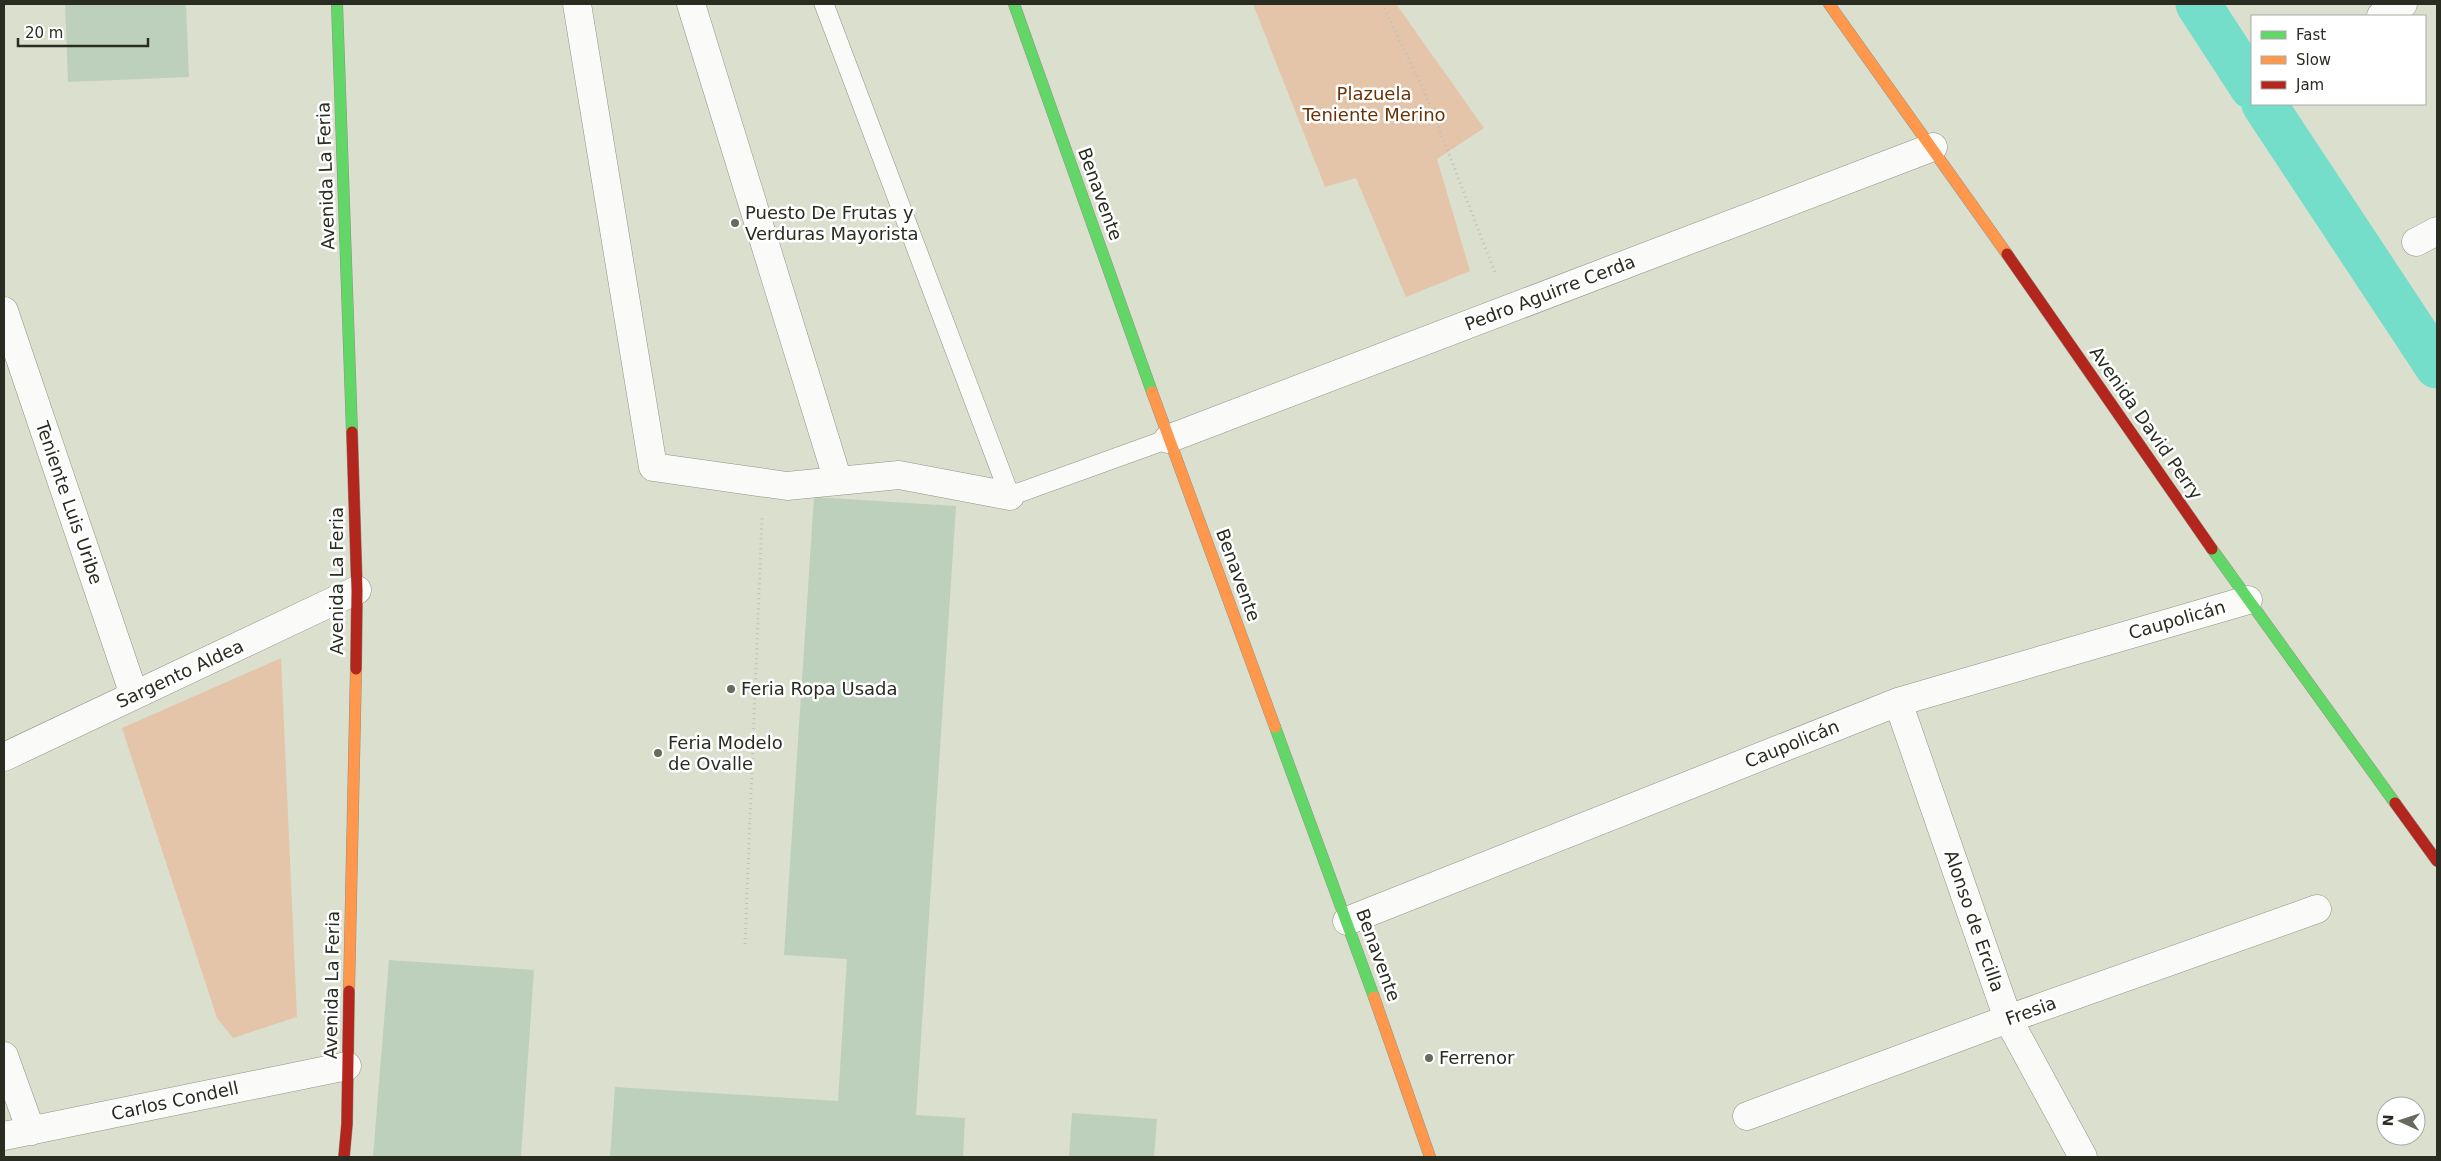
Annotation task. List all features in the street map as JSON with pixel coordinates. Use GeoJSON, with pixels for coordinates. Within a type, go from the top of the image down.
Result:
{"type":"FeatureCollection","features":[{"type":"Feature","properties":{"kind":"main road","name":"Avenida La Feria"},"geometry":{"type":"LineString","coordinates":[[337,4],[357,590],[347,1124],[344,1157]]}},
{"type":"Feature","properties":{"kind":"main road","name":"Benavente"},"geometry":{"type":"LineString","coordinates":[[1014,4],[1168,439],[1347,921],[1430,1157]]}},
{"type":"Feature","properties":{"kind":"main road","name":"Avenida David Perry"},"geometry":{"type":"LineString","coordinates":[[1829,4],[1932,147],[2248,600],[2437,861]]}},
{"type":"Feature","properties":{"kind":"street"},"geometry":{"type":"LineString","coordinates":[[576,4],[652,467],[787,486],[899,475],[1010,496]]}},
{"type":"Feature","properties":{"kind":"street"},"geometry":{"type":"LineString","coordinates":[[691,4],[838,481]]}},
{"type":"Feature","properties":{"kind":"street"},"geometry":{"type":"LineString","coordinates":[[2383,15],[2403,4]]}},
{"type":"Feature","properties":{"kind":"street","name":"Pedro Aguirre Cerda"},"geometry":{"type":"LineString","coordinates":[[1168,439],[1932,147]]}},
{"type":"Feature","properties":{"kind":"street","name":"Teniente Luis Uribe"},"geometry":{"type":"LineString","coordinates":[[4,311],[134,695]]}},
{"type":"Feature","properties":{"kind":"street","name":"Sargento Aldea"},"geometry":{"type":"LineString","coordinates":[[4,758],[357,590]]}},
{"type":"Feature","properties":{"kind":"street","name":"Caupolicán"},"geometry":{"type":"LineString","coordinates":[[1347,921],[1898,702],[2248,600]]}},
{"type":"Feature","properties":{"kind":"street","name":"Alonso de Ercilla"},"geometry":{"type":"LineString","coordinates":[[1898,702],[2008,1019],[2083,1157]]}},
{"type":"Feature","properties":{"kind":"street","name":"Fresia"},"geometry":{"type":"LineString","coordinates":[[1747,1116],[2008,1019],[2316,909]]}},
{"type":"Feature","properties":{"kind":"street"},"geometry":{"type":"LineString","coordinates":[[4,1056],[31,1131]]}},
{"type":"Feature","properties":{"kind":"street","name":"Carlos Condell"},"geometry":{"type":"LineString","coordinates":[[4,1136],[347,1066]]}},
{"type":"Feature","properties":{"kind":"lane"},"geometry":{"type":"LineString","coordinates":[[824,4],[1010,496],[1168,439]]}},
{"type":"Feature","properties":{"kind":"path"},"geometry":{"type":"LineString","coordinates":[[1382,4],[1424,90],[1509,309]]}},
{"type":"Feature","properties":{"kind":"path"},"geometry":{"type":"LineString","coordinates":[[745,944],[764,483]]}},
{"type":"Feature","properties":{"kind":"green space","name":"Plazuela Teniente Merino"},"geometry":{"type":"Polygon","coordinates":[[[1253,4],[1396,4],[1484,128],[1437,159],[1470,271],[1406,297],[1356,178],[1325,187],[1253,4]]]}},
{"type":"Feature","properties":{"kind":"green space"},"geometry":{"type":"Polygon","coordinates":[[[281,658],[297,1017],[233,1038],[217,1018],[122,728],[281,658]]]}},
{"type":"Feature","properties":{"kind":"building"},"geometry":{"type":"Polygon","coordinates":[[[65,4],[186,4],[189,77],[68,82],[65,4]]]}},
{"type":"Feature","properties":{"kind":"building"},"geometry":{"type":"Polygon","coordinates":[[[814,497],[956,506],[916,1115],[965,1118],[963,1157],[610,1157],[615,1087],[838,1101],[847,959],[784,955],[814,497]]]}},
{"type":"Feature","properties":{"kind":"building"},"geometry":{"type":"Polygon","coordinates":[[[389,960],[534,970],[521,1157],[373,1157],[389,960]]]}},
{"type":"Feature","properties":{"kind":"building"},"geometry":{"type":"Polygon","coordinates":[[[1072,1113],[1157,1119],[1154,1157],[1069,1157],[1072,1113]]]}},
{"type":"Feature","properties":{"kind":"waterway"},"geometry":{"type":"LineString","coordinates":[[2198,4],[2251,85]]}},
{"type":"Feature","properties":{"kind":"waterway"},"geometry":{"type":"LineString","coordinates":[[2265,105],[2437,366]]}},
{"type":"Feature","properties":{"kind":"traffic: fast"},"geometry":{"type":"LineString","coordinates":[[337,4],[352,432]]}},
{"type":"Feature","properties":{"kind":"traffic: fast"},"geometry":{"type":"LineString","coordinates":[[1014,4],[1152,392]]}},
{"type":"Feature","properties":{"kind":"traffic: fast"},"geometry":{"type":"LineString","coordinates":[[2212,549],[2395,803]]}},
{"type":"Feature","properties":{"kind":"traffic: fast"},"geometry":{"type":"LineString","coordinates":[[1275,727],[1374,997]]}},
{"type":"Feature","properties":{"kind":"traffic: slow"},"geometry":{"type":"LineString","coordinates":[[1829,4],[2007,254]]}},
{"type":"Feature","properties":{"kind":"traffic: slow"},"geometry":{"type":"LineString","coordinates":[[1152,392],[1275,727]]}},
{"type":"Feature","properties":{"kind":"traffic: slow"},"geometry":{"type":"LineString","coordinates":[[349,991],[356,669]]}},
{"type":"Feature","properties":{"kind":"traffic: slow"},"geometry":{"type":"LineString","coordinates":[[1374,997],[1430,1157]]}},
{"type":"Feature","properties":{"kind":"traffic: jam"},"geometry":{"type":"LineString","coordinates":[[2007,254],[2212,549]]}},
{"type":"Feature","properties":{"kind":"traffic: jam"},"geometry":{"type":"LineString","coordinates":[[352,432],[357,590],[356,669]]}},
{"type":"Feature","properties":{"kind":"traffic: jam"},"geometry":{"type":"LineString","coordinates":[[2395,803],[2437,861]]}},
{"type":"Feature","properties":{"kind":"traffic: jam"},"geometry":{"type":"LineString","coordinates":[[344,1157],[347,1124],[349,991]]}},
{"type":"Feature","properties":{"kind":"place","name":"Puesto De Frutas y Verduras Mayorista"},"geometry":{"type":"Point","coordinates":[735,223]}},
{"type":"Feature","properties":{"kind":"place","name":"Feria Ropa Usada"},"geometry":{"type":"Point","coordinates":[731,689]}},
{"type":"Feature","properties":{"kind":"place","name":"Feria Modelo de Ovalle"},"geometry":{"type":"Point","coordinates":[658,753]}},
{"type":"Feature","properties":{"kind":"place","name":"Ferrenor"},"geometry":{"type":"Point","coordinates":[1429,1058]}}]}
